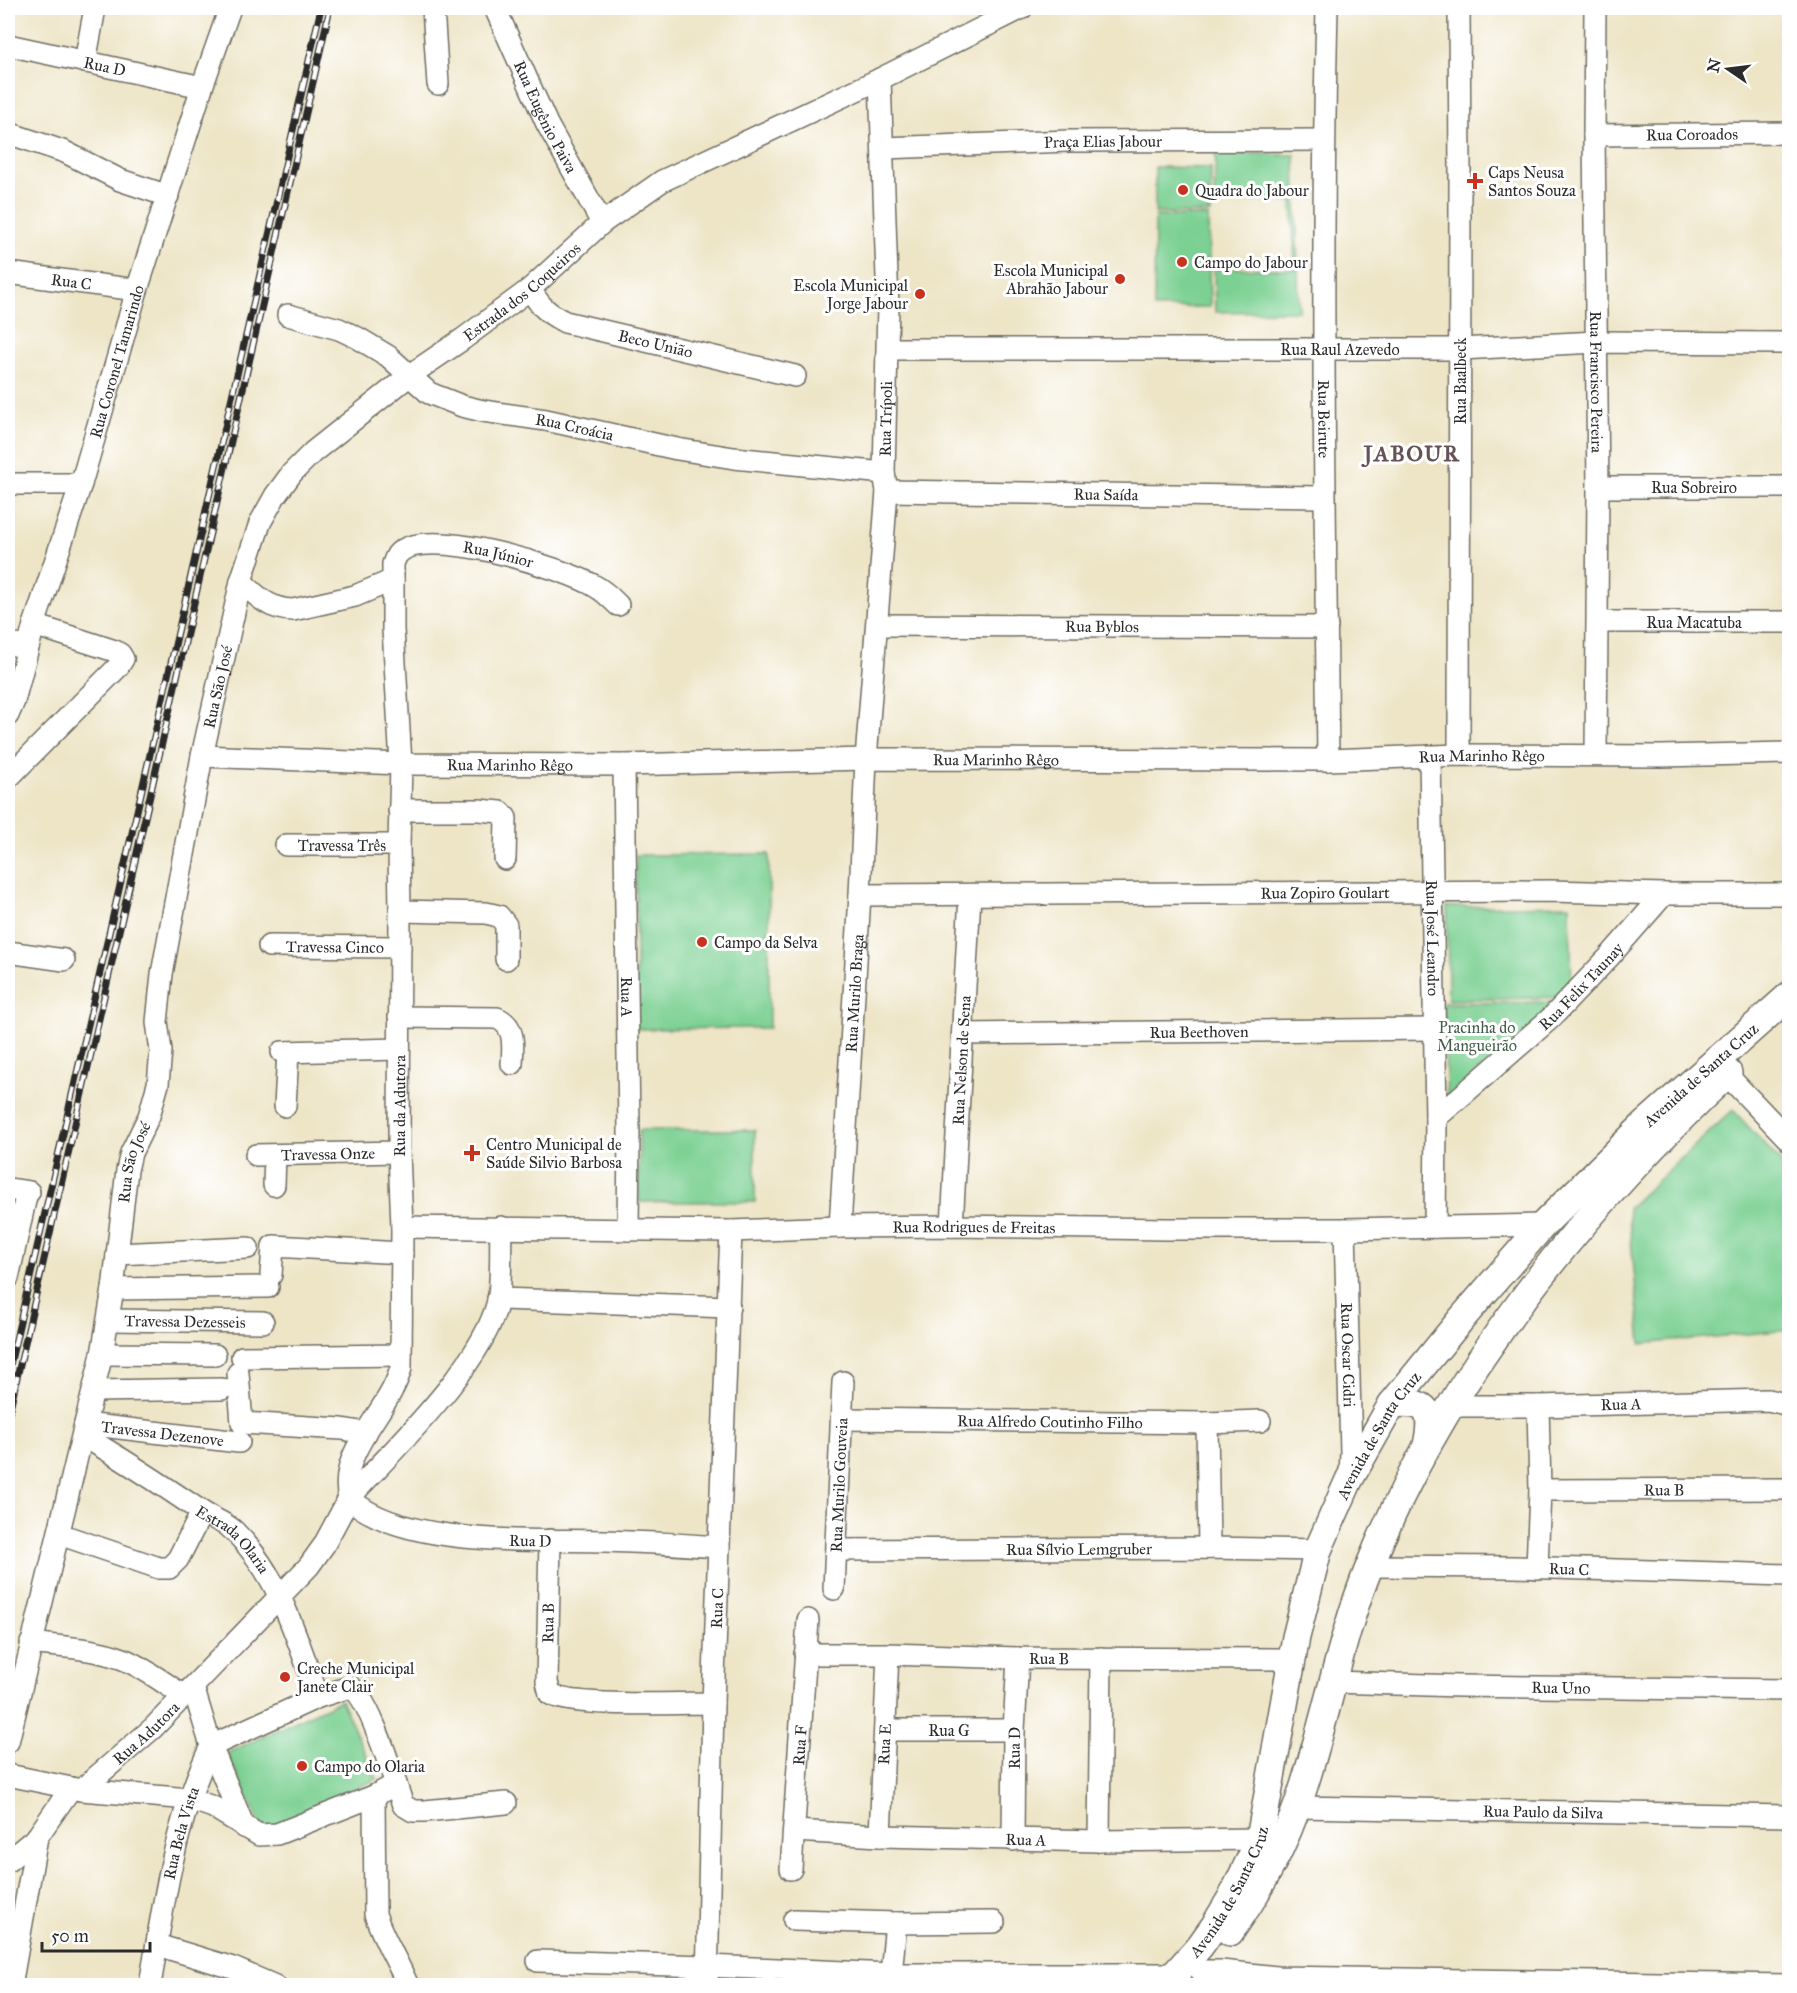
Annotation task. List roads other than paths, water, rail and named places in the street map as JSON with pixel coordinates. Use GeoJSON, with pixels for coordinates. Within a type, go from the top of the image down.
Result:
{"type":"FeatureCollection","features":[{"type":"Feature","properties":{"kind":"main road","name":"Avenida de Santa Cruz"},"geometry":{"type":"LineString","coordinates":[[1180,1979],[1215,1925],[1246,1870],[1260,1839],[1292,1659],[1318,1550],[1349,1480],[1392,1404],[1448,1334],[1544,1225],[1645,1124],[1790,995]]}},
{"type":"Feature","properties":{"kind":"main road","name":"Avenida de Santa Cruz"},"geometry":{"type":"LineString","coordinates":[[1180,1979],[1248,1906],[1269,1869],[1297,1808],[1350,1623],[1369,1566],[1395,1507],[1451,1406],[1505,1325],[1564,1247],[1655,1142],[1790,1017]]}},
{"type":"Feature","properties":{"kind":"main road"},"geometry":{"type":"LineString","coordinates":[[1392,1404],[1407,1402],[1416,1404],[1428,1412],[1431,1427],[1427,1449]]}},
{"type":"Feature","properties":{"kind":"main road"},"geometry":{"type":"LineString","coordinates":[[1292,1659],[1298,1670],[1306,1676],[1333,1682]]}},
{"type":"Feature","properties":{"kind":"street"},"geometry":{"type":"LineString","coordinates":[[85,62],[96,8]]}},
{"type":"Feature","properties":{"kind":"street","name":"Rua Coronel Tamarindo"},"geometry":{"type":"LineString","coordinates":[[8,715],[14,701],[18,646],[34,625],[81,484],[137,290],[202,87],[230,8]]}},
{"type":"Feature","properties":{"kind":"street"},"geometry":{"type":"LineString","coordinates":[[433,8],[438,84]]}},
{"type":"Feature","properties":{"kind":"street","name":"Rua Eugênio Paiva"},"geometry":{"type":"LineString","coordinates":[[495,8],[547,124],[602,223]]}},
{"type":"Feature","properties":{"kind":"street","name":"Estrada dos Coqueiros"},"geometry":{"type":"LineString","coordinates":[[241,581],[260,523],[274,496],[313,452],[410,375],[530,289],[602,223],[662,181],[880,79],[1022,8]]}},
{"type":"Feature","properties":{"kind":"street","name":"Rua Beirute"},"geometry":{"type":"LineString","coordinates":[[1327,8],[1324,140],[1324,497],[1328,760]]}},
{"type":"Feature","properties":{"kind":"street","name":"Rua Baalbeck"},"geometry":{"type":"LineString","coordinates":[[1459,8],[1459,755]]}},
{"type":"Feature","properties":{"kind":"street","name":"Rua Francisco Pereira"},"geometry":{"type":"LineString","coordinates":[[1595,8],[1598,487],[1596,756]]}},
{"type":"Feature","properties":{"kind":"street","name":"Rua D"},"geometry":{"type":"LineString","coordinates":[[8,45],[202,87]]}},
{"type":"Feature","properties":{"kind":"street","name":"Rua Trípoli"},"geometry":{"type":"LineString","coordinates":[[866,759],[886,482],[888,350],[880,79]]}},
{"type":"Feature","properties":{"kind":"street","name":"Rua Coroados"},"geometry":{"type":"LineString","coordinates":[[1594,135],[1790,133]]}},
{"type":"Feature","properties":{"kind":"street"},"geometry":{"type":"LineString","coordinates":[[8,134],[65,152],[120,180],[168,196]]}},
{"type":"Feature","properties":{"kind":"street","name":"Praça Elias Jabour"},"geometry":{"type":"LineString","coordinates":[[883,148],[1069,141],[1324,140]]}},
{"type":"Feature","properties":{"kind":"street","name":"Rua C"},"geometry":{"type":"LineString","coordinates":[[8,273],[137,290]]}},
{"type":"Feature","properties":{"kind":"street","name":"Beco União"},"geometry":{"type":"LineString","coordinates":[[530,289],[540,305],[554,317],[565,322],[795,376]]}},
{"type":"Feature","properties":{"kind":"street","name":"Rua Croácia"},"geometry":{"type":"LineString","coordinates":[[288,315],[331,327],[358,338],[388,356],[429,393],[483,411],[546,420],[678,449],[886,482]]}},
{"type":"Feature","properties":{"kind":"street","name":"Rua Raul Azevedo"},"geometry":{"type":"LineString","coordinates":[[888,350],[1460,349],[1597,342],[1790,343]]}},
{"type":"Feature","properties":{"kind":"street","name":"Rua Saída"},"geometry":{"type":"LineString","coordinates":[[886,482],[1324,497]]}},
{"type":"Feature","properties":{"kind":"street"},"geometry":{"type":"LineString","coordinates":[[8,484],[81,484]]}},
{"type":"Feature","properties":{"kind":"street","name":"Rua Sobreiro"},"geometry":{"type":"LineString","coordinates":[[1598,487],[1790,487]]}},
{"type":"Feature","properties":{"kind":"street","name":"Rua Júnior"},"geometry":{"type":"LineString","coordinates":[[393,580],[393,564],[397,555],[408,548],[440,545],[462,547],[522,558],[570,575],[605,592],[618,605]]}},
{"type":"Feature","properties":{"kind":"street"},"geometry":{"type":"LineString","coordinates":[[241,581],[261,600],[284,610],[293,610],[355,596],[393,580]]}},
{"type":"Feature","properties":{"kind":"street","name":"Rua da Adutora"},"geometry":{"type":"LineString","coordinates":[[281,1596],[309,1566],[324,1545],[349,1498],[347,1489],[355,1453],[394,1390],[401,1368],[400,764],[393,629],[393,580]]}},
{"type":"Feature","properties":{"kind":"street","name":"Rua São José"},"geometry":{"type":"LineString","coordinates":[[8,1742],[102,1354],[109,1320],[127,1170],[131,1153],[154,1101],[161,1067],[162,1051],[157,1022],[166,948],[202,756],[241,581]]}},
{"type":"Feature","properties":{"kind":"street","name":"Rua Macatuba"},"geometry":{"type":"LineString","coordinates":[[1598,622],[1790,622]]}},
{"type":"Feature","properties":{"kind":"street"},"geometry":{"type":"LineString","coordinates":[[8,778],[123,659],[120,654],[106,648],[34,625]]}},
{"type":"Feature","properties":{"kind":"street","name":"Rua Byblos"},"geometry":{"type":"LineString","coordinates":[[877,625],[1327,627]]}},
{"type":"Feature","properties":{"kind":"street","name":"Rua Marinho Rêgo"},"geometry":{"type":"LineString","coordinates":[[202,756],[400,764],[624,765],[866,759],[1328,760],[1459,755],[1596,756],[1790,753]]}},
{"type":"Feature","properties":{"kind":"street","name":"Rua José Leandro"},"geometry":{"type":"LineString","coordinates":[[1430,756],[1436,1118],[1435,1227]]}},
{"type":"Feature","properties":{"kind":"street","name":"Rua Murilo Braga"},"geometry":{"type":"LineString","coordinates":[[840,1227],[866,759]]}},
{"type":"Feature","properties":{"kind":"street","name":"Rua A"},"geometry":{"type":"LineString","coordinates":[[624,765],[629,1130],[628,1230]]}},
{"type":"Feature","properties":{"kind":"street"},"geometry":{"type":"LineString","coordinates":[[399,810],[501,812],[506,818],[506,859]]}},
{"type":"Feature","properties":{"kind":"street","name":"Travessa Três"},"geometry":{"type":"LineString","coordinates":[[286,845],[399,845]]}},
{"type":"Feature","properties":{"kind":"street","name":"Rua Zopiro Goulart"},"geometry":{"type":"LineString","coordinates":[[860,895],[1550,891],[1790,894]]}},
{"type":"Feature","properties":{"kind":"street","name":"Rua Felix Taunay"},"geometry":{"type":"LineString","coordinates":[[1436,1118],[1552,1017],[1664,894]]}},
{"type":"Feature","properties":{"kind":"street","name":"Rua Nelson de Sena"},"geometry":{"type":"LineString","coordinates":[[952,1226],[970,895]]}},
{"type":"Feature","properties":{"kind":"street"},"geometry":{"type":"LineString","coordinates":[[400,911],[486,913],[499,916],[506,925],[506,959]]}},
{"type":"Feature","properties":{"kind":"street","name":"Travessa Cinco"},"geometry":{"type":"LineString","coordinates":[[269,946],[400,947]]}},
{"type":"Feature","properties":{"kind":"street"},"geometry":{"type":"LineString","coordinates":[[8,952],[64,960]]}},
{"type":"Feature","properties":{"kind":"street"},"geometry":{"type":"LineString","coordinates":[[399,1017],[497,1018],[511,1029],[512,1064]]}},
{"type":"Feature","properties":{"kind":"street","name":"Rua Beethoven"},"geometry":{"type":"LineString","coordinates":[[963,1034],[1434,1029]]}},
{"type":"Feature","properties":{"kind":"street"},"geometry":{"type":"LineString","coordinates":[[285,1106],[285,1052],[399,1049]]}},
{"type":"Feature","properties":{"kind":"street"},"geometry":{"type":"LineString","coordinates":[[1726,1074],[1790,1141]]}},
{"type":"Feature","properties":{"kind":"street","name":"Travessa Onze"},"geometry":{"type":"LineString","coordinates":[[274,1185],[265,1155],[399,1152]]}},
{"type":"Feature","properties":{"kind":"street"},"geometry":{"type":"LineString","coordinates":[[8,1278],[21,1191]]}},
{"type":"Feature","properties":{"kind":"street","name":"Rua Rodrigues de Freitas"},"geometry":{"type":"LineString","coordinates":[[402,1227],[731,1231],[952,1226],[1345,1229],[1544,1225]]}},
{"type":"Feature","properties":{"kind":"street"},"geometry":{"type":"LineString","coordinates":[[349,1498],[435,1404],[475,1352],[489,1326],[498,1299],[501,1227]]}},
{"type":"Feature","properties":{"kind":"street","name":"Rua Oscar Cidri"},"geometry":{"type":"LineString","coordinates":[[1345,1229],[1351,1452],[1349,1480]]}},
{"type":"Feature","properties":{"kind":"street","name":"Rua C"},"geometry":{"type":"LineString","coordinates":[[707,1976],[713,1703],[731,1231]]}},
{"type":"Feature","properties":{"kind":"street"},"geometry":{"type":"LineString","coordinates":[[113,1289],[270,1281],[273,1246],[402,1253]]}},
{"type":"Feature","properties":{"kind":"street"},"geometry":{"type":"LineString","coordinates":[[117,1254],[248,1248]]}},
{"type":"Feature","properties":{"kind":"street"},"geometry":{"type":"LineString","coordinates":[[498,1299],[729,1307]]}},
{"type":"Feature","properties":{"kind":"street","name":"Travessa Dezesseis"},"geometry":{"type":"LineString","coordinates":[[109,1320],[263,1322]]}},
{"type":"Feature","properties":{"kind":"street"},"geometry":{"type":"LineString","coordinates":[[102,1354],[215,1355]]}},
{"type":"Feature","properties":{"kind":"street"},"geometry":{"type":"LineString","coordinates":[[366,1433],[342,1429],[242,1423],[240,1365],[401,1356]]}},
{"type":"Feature","properties":{"kind":"street","name":"Rua Murilo Gouveia"},"geometry":{"type":"LineString","coordinates":[[834,1589],[843,1382]]}},
{"type":"Feature","properties":{"kind":"street"},"geometry":{"type":"LineString","coordinates":[[94,1390],[222,1389]]}},
{"type":"Feature","properties":{"kind":"street","name":"Rua A"},"geometry":{"type":"LineString","coordinates":[[1451,1406],[1768,1400],[1790,1405]]}},
{"type":"Feature","properties":{"kind":"street"},"geometry":{"type":"LineString","coordinates":[[1537,1568],[1540,1490],[1538,1406]]}},
{"type":"Feature","properties":{"kind":"street","name":"Rua Alfredo Coutinho Filho"},"geometry":{"type":"LineString","coordinates":[[842,1419],[1206,1423],[1260,1421]]}},
{"type":"Feature","properties":{"kind":"street"},"geometry":{"type":"LineString","coordinates":[[1206,1423],[1209,1548]]}},
{"type":"Feature","properties":{"kind":"street","name":"Travessa Dezenove"},"geometry":{"type":"LineString","coordinates":[[84,1430],[239,1442]]}},
{"type":"Feature","properties":{"kind":"street","name":"Estrada Olaria"},"geometry":{"type":"LineString","coordinates":[[84,1430],[202,1512],[232,1528],[281,1596],[318,1697]]}},
{"type":"Feature","properties":{"kind":"street","name":"Rua B"},"geometry":{"type":"LineString","coordinates":[[1540,1490],[1790,1489]]}},
{"type":"Feature","properties":{"kind":"street","name":"Rua D"},"geometry":{"type":"LineString","coordinates":[[349,1498],[362,1510],[403,1527],[429,1533],[720,1546]]}},
{"type":"Feature","properties":{"kind":"street"},"geometry":{"type":"LineString","coordinates":[[59,1534],[159,1568],[170,1568],[178,1559],[202,1512]]}},
{"type":"Feature","properties":{"kind":"street","name":"Rua B"},"geometry":{"type":"LineString","coordinates":[[550,1540],[547,1690],[550,1694],[560,1700],[589,1702],[713,1703]]}},
{"type":"Feature","properties":{"kind":"street","name":"Rua Sílvio Lemgruber"},"geometry":{"type":"LineString","coordinates":[[837,1550],[1209,1548],[1318,1550]]}},
{"type":"Feature","properties":{"kind":"street","name":"Rua C"},"geometry":{"type":"LineString","coordinates":[[1369,1566],[1779,1574]]}},
{"type":"Feature","properties":{"kind":"street","name":"Rua Adutora"},"geometry":{"type":"LineString","coordinates":[[8,1861],[37,1837],[76,1789],[153,1728],[281,1596]]}},
{"type":"Feature","properties":{"kind":"street","name":"Rua F"},"geometry":{"type":"LineString","coordinates":[[792,1869],[808,1620]]}},
{"type":"Feature","properties":{"kind":"street"},"geometry":{"type":"LineString","coordinates":[[31,1643],[99,1652],[122,1659],[188,1691],[244,1827]]}},
{"type":"Feature","properties":{"kind":"street","name":"Rua B"},"geometry":{"type":"LineString","coordinates":[[805,1654],[1018,1658],[1292,1659]]}},
{"type":"Feature","properties":{"kind":"street","name":"Rua E"},"geometry":{"type":"LineString","coordinates":[[880,1836],[888,1654]]}},
{"type":"Feature","properties":{"kind":"street","name":"Rua D"},"geometry":{"type":"LineString","coordinates":[[1013,1840],[1014,1730],[1018,1658]]}},
{"type":"Feature","properties":{"kind":"street"},"geometry":{"type":"LineString","coordinates":[[1099,1841],[1101,1658]]}},
{"type":"Feature","properties":{"kind":"street","name":"Rua Uno"},"geometry":{"type":"LineString","coordinates":[[1333,1682],[1790,1690]]}},
{"type":"Feature","properties":{"kind":"street"},"geometry":{"type":"LineString","coordinates":[[211,1746],[318,1697],[347,1687],[358,1692],[403,1805],[413,1811],[506,1803]]}},
{"type":"Feature","properties":{"kind":"street","name":"Rua G"},"geometry":{"type":"LineString","coordinates":[[885,1730],[1014,1730]]}},
{"type":"Feature","properties":{"kind":"street","name":"Rua Bela Vista"},"geometry":{"type":"LineString","coordinates":[[150,1986],[174,1855],[199,1772],[211,1746]]}},
{"type":"Feature","properties":{"kind":"street"},"geometry":{"type":"LineString","coordinates":[[8,1775],[76,1789],[190,1800],[213,1807],[259,1835],[277,1834],[374,1796],[396,1784]]}},
{"type":"Feature","properties":{"kind":"street"},"geometry":{"type":"LineString","coordinates":[[374,1796],[375,1914],[380,1929],[399,1962],[408,1986]]}},
{"type":"Feature","properties":{"kind":"street","name":"Rua Paulo da Silva"},"geometry":{"type":"LineString","coordinates":[[1297,1808],[1790,1816]]}},
{"type":"Feature","properties":{"kind":"street","name":"Rua A"},"geometry":{"type":"LineString","coordinates":[[794,1832],[1013,1840],[1260,1839]]}},
{"type":"Feature","properties":{"kind":"street"},"geometry":{"type":"LineString","coordinates":[[11,1986],[37,1837]]}},
{"type":"Feature","properties":{"kind":"street"},"geometry":{"type":"LineString","coordinates":[[794,1920],[896,1923],[994,1922]]}},
{"type":"Feature","properties":{"kind":"street"},"geometry":{"type":"LineString","coordinates":[[891,1974],[896,1923]]}},
{"type":"Feature","properties":{"kind":"street"},"geometry":{"type":"LineString","coordinates":[[157,1945],[233,1968],[275,1986]]}},
{"type":"Feature","properties":{"kind":"street"},"geometry":{"type":"LineString","coordinates":[[538,1961],[707,1976],[891,1974],[1304,1981],[1790,1984]]}},
{"type":"Feature","properties":{"kind":"railway"},"geometry":{"type":"LineString","coordinates":[[8,1374],[321,8]]}},
{"type":"Feature","properties":{"kind":"railway"},"geometry":{"type":"LineString","coordinates":[[8,1417],[330,8]]}},
{"type":"Feature","properties":{"kind":"place","name":"Caps Neusa Santos Souza"},"geometry":{"type":"Point","coordinates":[1475,181]}},
{"type":"Feature","properties":{"kind":"place","name":"Quadra do Jabour"},"geometry":{"type":"Point","coordinates":[1183,190]}},
{"type":"Feature","properties":{"kind":"place","name":"Campo do Jabour"},"geometry":{"type":"Point","coordinates":[1182,262]}},
{"type":"Feature","properties":{"kind":"place","name":"Escola Municipal Abrahão Jabour"},"geometry":{"type":"Point","coordinates":[1120,279]}},
{"type":"Feature","properties":{"kind":"place","name":"Escola Municipal Jorge Jabour"},"geometry":{"type":"Point","coordinates":[920,294]}},
{"type":"Feature","properties":{"kind":"place","name":"Campo da Selva"},"geometry":{"type":"Point","coordinates":[702,942]}},
{"type":"Feature","properties":{"kind":"place","name":"Centro Municipal de Saúde Silvio Barbosa"},"geometry":{"type":"Point","coordinates":[472,1153]}},
{"type":"Feature","properties":{"kind":"place","name":"Creche Municipal Janete Clair"},"geometry":{"type":"Point","coordinates":[285,1677]}},
{"type":"Feature","properties":{"kind":"place","name":"Campo do Olaria"},"geometry":{"type":"Point","coordinates":[302,1766]}},
{"type":"Feature","properties":{"kind":"district","name":"JABOUR"},"geometry":{"type":"Point","coordinates":[1412,453]}},
{"type":"Feature","properties":{"kind":"park label","name":"Pracinha do Mangueirão"},"geometry":{"type":"Point","coordinates":[1477,1036]}}]}
